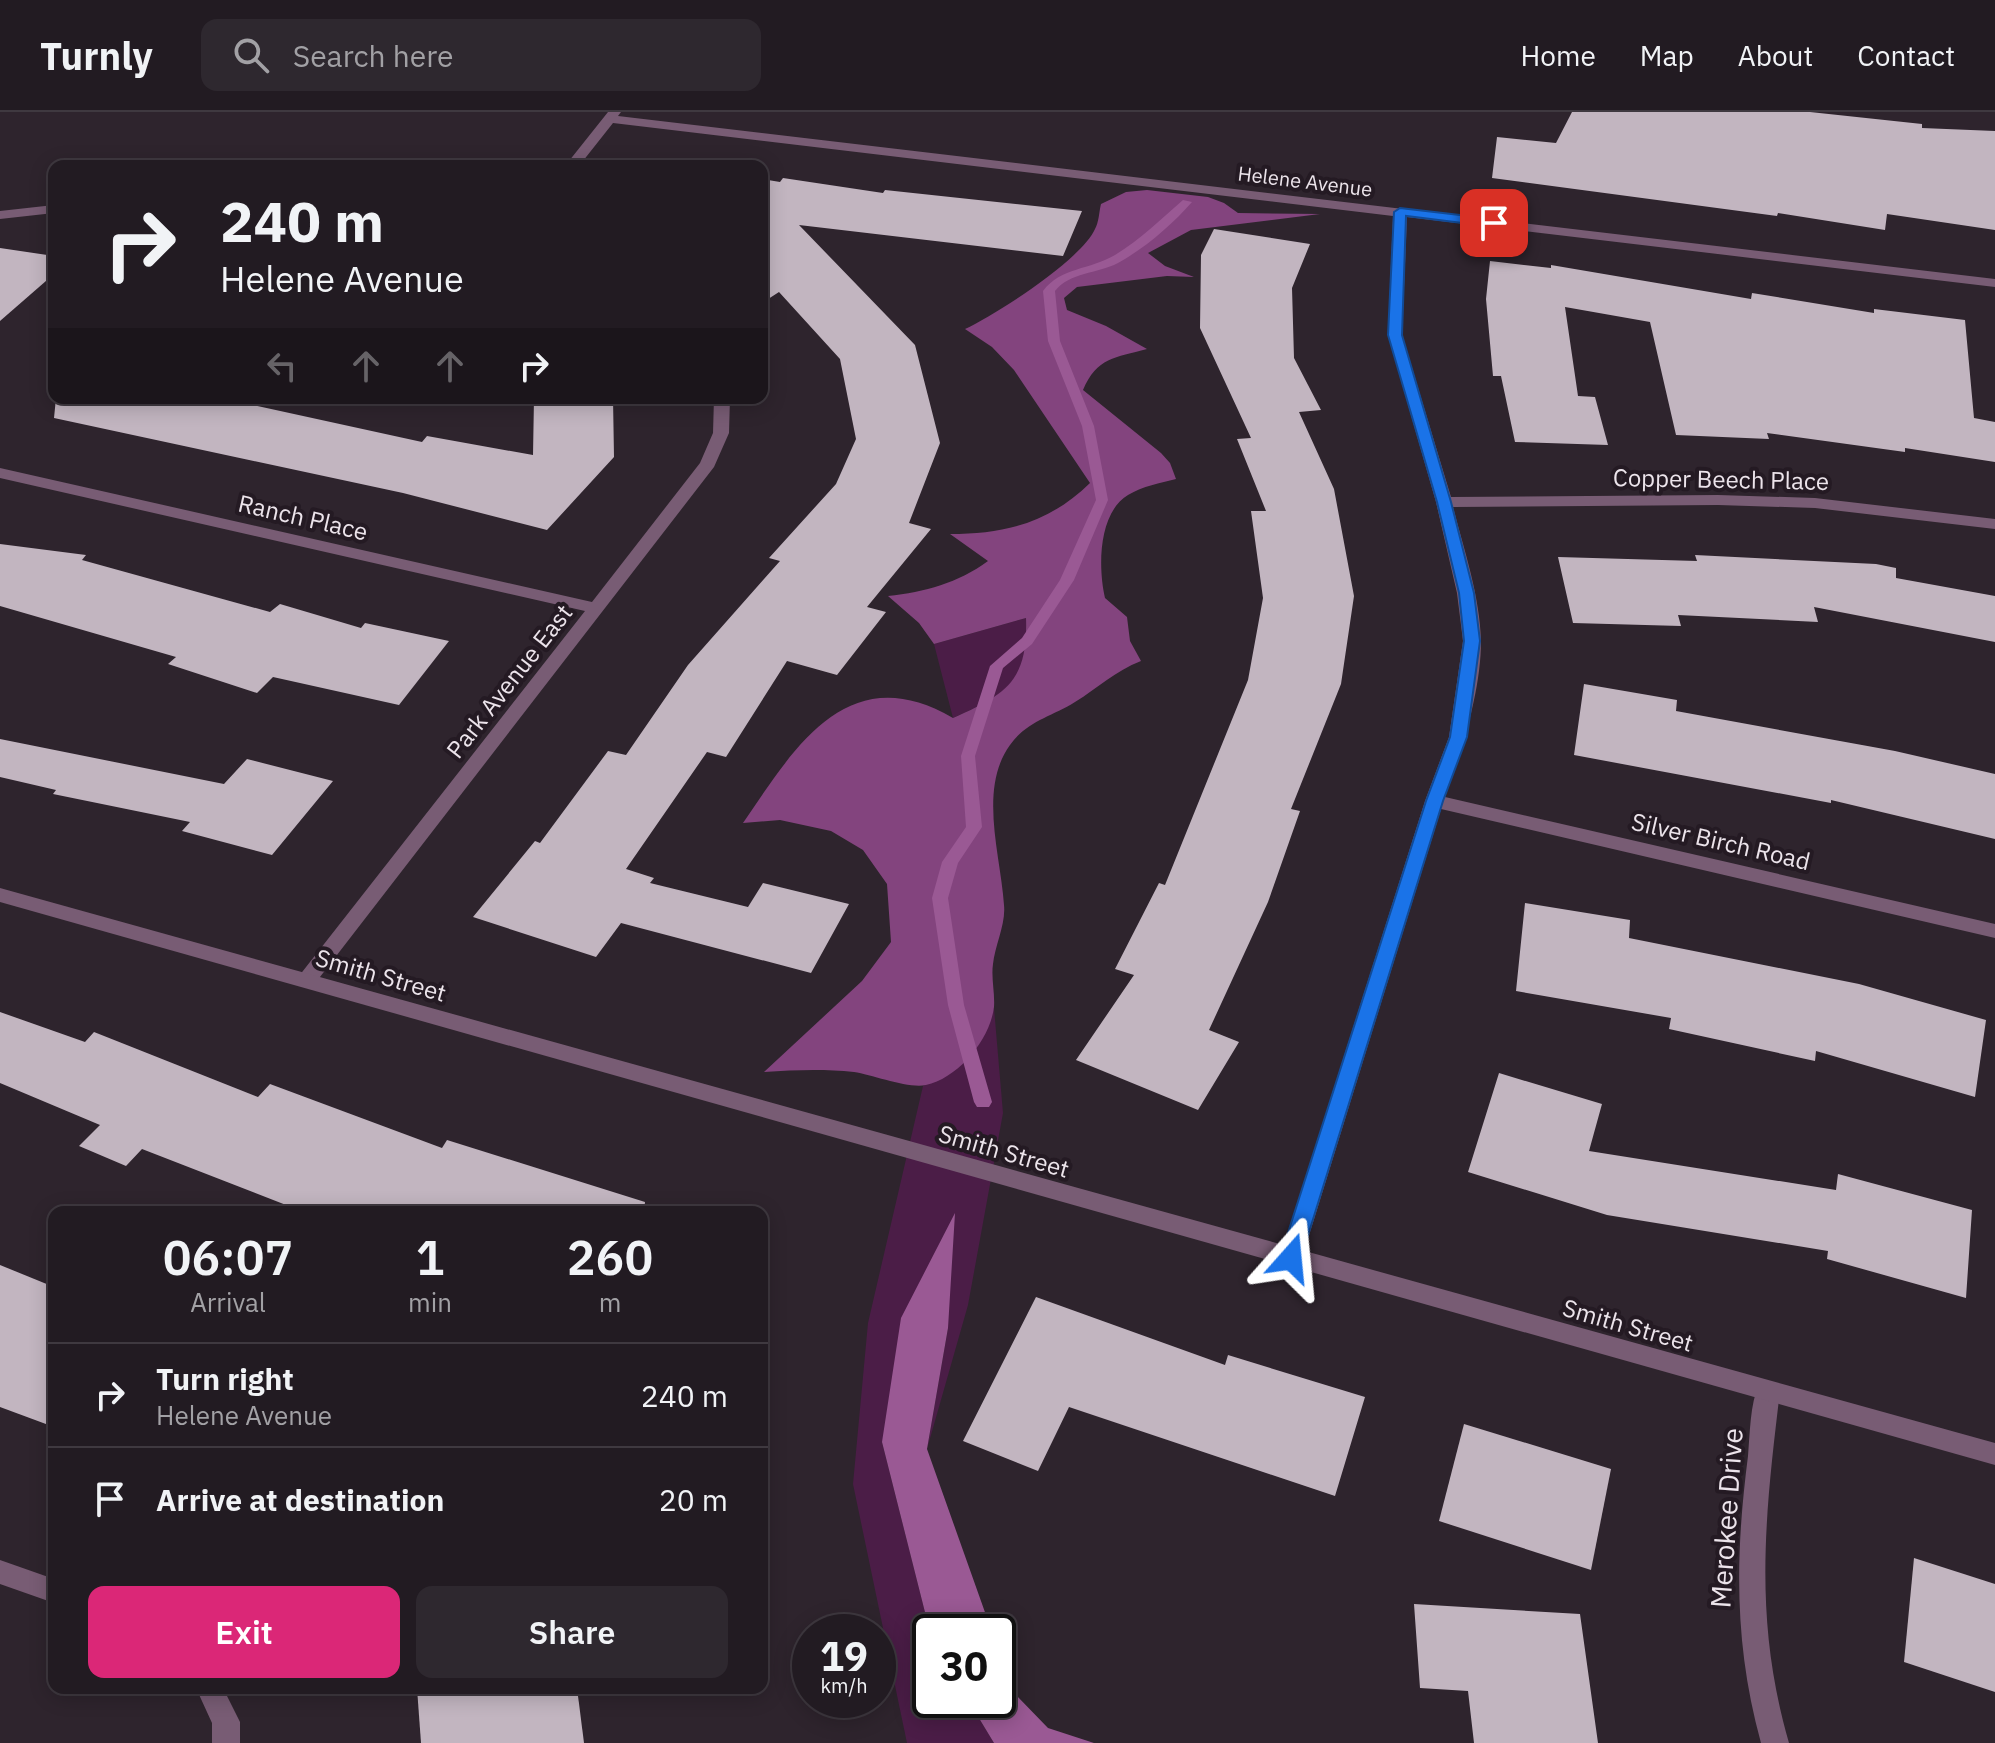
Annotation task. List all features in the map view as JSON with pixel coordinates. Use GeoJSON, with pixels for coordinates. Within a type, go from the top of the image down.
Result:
{"type":"FeatureCollection","features":[{"type":"Feature","properties":{"kind":"street"},"geometry":{"type":"LineString","coordinates":[[577,160],[612,116]]}},
{"type":"Feature","properties":{"kind":"street","name":"Helene Avenue"},"geometry":{"type":"LineString","coordinates":[[612,116],[1995,283]]}},
{"type":"Feature","properties":{"kind":"street"},"geometry":{"type":"LineString","coordinates":[[0,215],[48,210]]}},
{"type":"Feature","properties":{"kind":"street"},"geometry":{"type":"LineString","coordinates":[[1291,1258],[1434,801],[1458,737],[1472,641],[1466,593],[1444,502],[1395,335],[1400,212]]}},
{"type":"Feature","properties":{"kind":"street","name":"Park Avenue East"},"geometry":{"type":"LineString","coordinates":[[306,981],[708,464],[721,433],[722,404]]}},
{"type":"Feature","properties":{"kind":"street","name":"Ranch Place"},"geometry":{"type":"LineString","coordinates":[[0,473],[596,608]]}},
{"type":"Feature","properties":{"kind":"street","name":"Copper Beech Place"},"geometry":{"type":"LineString","coordinates":[[1444,502],[1801,502],[1995,524]]}},
{"type":"Feature","properties":{"kind":"street","name":"Silver Birch Road"},"geometry":{"type":"LineString","coordinates":[[1434,801],[1995,931]]}},
{"type":"Feature","properties":{"kind":"street","name":"Smith Street"},"geometry":{"type":"LineString","coordinates":[[0,895],[1995,1454]]}},
{"type":"Feature","properties":{"kind":"street","name":"Merokee Drive"},"geometry":{"type":"LineString","coordinates":[[1768,1391],[1751,1520],[1750,1629],[1775,1743]]}},
{"type":"Feature","properties":{"kind":"street"},"geometry":{"type":"LineString","coordinates":[[0,1572],[48,1589]]}},
{"type":"Feature","properties":{"kind":"street"},"geometry":{"type":"LineString","coordinates":[[212,1694],[226,1722],[226,1743]]}},
{"type":"Feature","properties":{"kind":"shaded area"},"geometry":{"type":"Polygon","coordinates":[[[1147,190],[1208,197],[1238,213],[1320,214],[1191,230],[1148,253],[1165,266],[1194,277],[1167,276],[1077,287],[1064,298],[1067,310],[1106,326],[1147,349],[1108,360],[1094,371],[1083,390],[1161,453],[1170,463],[1176,479],[1140,489],[1118,503],[1111,514],[1103,542],[1101,572],[1105,598],[1127,617],[1130,641],[1141,661],[1024,730],[1000,762],[993,802],[1004,912],[993,964],[994,1007],[986,1032],[961,1066],[926,1085],[910,1085],[843,1071],[764,1072],[862,981],[891,942],[887,884],[863,850],[831,831],[780,820],[743,823],[805,740],[828,719],[854,704],[883,698],[916,702],[953,718],[1000,692],[1018,671],[1026,639],[1026,618],[934,644],[919,623],[888,596],[941,585],[988,561],[950,534],[989,532],[1025,524],[1059,508],[1090,483],[1014,370],[992,347],[965,329],[1017,299],[1073,256],[1095,229],[1101,204],[1126,192],[1147,190]]]}},
{"type":"Feature","properties":{"kind":"shaded area"},"geometry":{"type":"Polygon","coordinates":[[[1026,618],[1025,657],[1015,679],[996,696],[953,718],[934,644],[1026,618]]]}},
{"type":"Feature","properties":{"kind":"shaded area"},"geometry":{"type":"Polygon","coordinates":[[[994,1008],[1003,1113],[968,1305],[927,1449],[948,1328],[882,1442],[925,1614],[912,1614],[912,1718],[979,1718],[994,1743],[907,1743],[896,1690],[896,1614],[880,1614],[853,1484],[868,1323],[923,1086],[958,1065],[982,1033],[994,1008]]]}},
{"type":"Feature","properties":{"kind":"shaded area"},"geometry":{"type":"Polygon","coordinates":[[[955,1213],[948,1328],[927,1449],[986,1614],[925,1614],[882,1442],[901,1318],[955,1213]]]}},
{"type":"Feature","properties":{"kind":"shaded area"},"geometry":{"type":"Polygon","coordinates":[[[1016,1695],[1048,1728],[1094,1743],[994,1743],[979,1718],[1016,1718],[1016,1695]]]}},
{"type":"Feature","properties":{"kind":"building"},"geometry":{"type":"Polygon","coordinates":[[[1572,112],[1810,112],[1922,124],[1922,128],[1995,131],[1995,230],[1887,214],[1885,230],[1778,213],[1777,216],[1492,178],[1497,137],[1556,143],[1572,112]]]}},
{"type":"Feature","properties":{"kind":"building"},"geometry":{"type":"Polygon","coordinates":[[[783,178],[883,193],[885,190],[1082,211],[1063,256],[799,225],[915,345],[940,443],[909,523],[931,529],[867,607],[886,612],[837,675],[787,661],[726,757],[707,752],[626,869],[654,878],[650,883],[748,907],[763,883],[849,904],[811,973],[621,923],[596,957],[473,917],[535,841],[540,843],[608,751],[626,755],[688,665],[780,561],[769,558],[836,484],[856,439],[840,359],[779,292],[768,299],[768,180],[780,182],[783,178]]]}},
{"type":"Feature","properties":{"kind":"building"},"geometry":{"type":"Polygon","coordinates":[[[1214,229],[1310,244],[1292,288],[1294,358],[1321,410],[1299,412],[1334,489],[1354,596],[1341,684],[1291,809],[1300,811],[1268,902],[1209,1030],[1239,1042],[1198,1110],[1076,1060],[1134,975],[1115,969],[1159,883],[1165,885],[1248,680],[1263,598],[1251,511],[1266,511],[1237,439],[1251,438],[1200,328],[1201,255],[1214,229]]]}},
{"type":"Feature","properties":{"kind":"building"},"geometry":{"type":"Polygon","coordinates":[[[0,248],[48,255],[48,279],[0,321],[0,248]]]}},
{"type":"Feature","properties":{"kind":"building"},"geometry":{"type":"Polygon","coordinates":[[[1490,261],[1551,268],[1551,265],[1751,299],[1752,293],[1874,313],[1874,309],[1965,320],[1974,418],[1995,422],[1995,462],[1905,448],[1905,452],[1767,433],[1769,439],[1676,435],[1650,322],[1565,307],[1578,396],[1595,397],[1608,445],[1515,442],[1501,376],[1493,376],[1486,299],[1490,261]]]}},
{"type":"Feature","properties":{"kind":"building"},"geometry":{"type":"Polygon","coordinates":[[[55,404],[248,404],[422,442],[427,436],[533,455],[534,404],[613,404],[614,457],[547,530],[403,493],[54,418],[55,404]]]}},
{"type":"Feature","properties":{"kind":"building"},"geometry":{"type":"Polygon","coordinates":[[[0,544],[86,555],[82,560],[270,612],[280,604],[361,628],[365,623],[449,641],[399,705],[273,677],[257,693],[168,664],[176,657],[0,606],[0,544]]]}},
{"type":"Feature","properties":{"kind":"building"},"geometry":{"type":"Polygon","coordinates":[[[1695,555],[1876,564],[1896,568],[1896,578],[1995,596],[1995,642],[1814,607],[1818,622],[1678,615],[1681,626],[1573,623],[1558,557],[1697,561],[1695,555]]]}},
{"type":"Feature","properties":{"kind":"building"},"geometry":{"type":"Polygon","coordinates":[[[1584,684],[1677,700],[1676,711],[1895,751],[1995,774],[1995,839],[1831,800],[1831,803],[1574,755],[1584,684]]]}},
{"type":"Feature","properties":{"kind":"building"},"geometry":{"type":"Polygon","coordinates":[[[0,739],[224,784],[247,759],[333,781],[272,855],[182,831],[190,822],[53,794],[56,790],[0,777],[0,739]]]}},
{"type":"Feature","properties":{"kind":"building"},"geometry":{"type":"Polygon","coordinates":[[[1525,903],[1630,920],[1629,938],[1859,984],[1986,1020],[1975,1097],[1816,1051],[1815,1061],[1669,1029],[1671,1018],[1516,991],[1525,903]]]}},
{"type":"Feature","properties":{"kind":"building"},"geometry":{"type":"Polygon","coordinates":[[[0,1012],[85,1042],[94,1032],[258,1097],[270,1084],[442,1148],[447,1140],[645,1202],[645,1206],[289,1206],[142,1149],[126,1166],[79,1146],[100,1125],[0,1083],[0,1012]]]}},
{"type":"Feature","properties":{"kind":"building"},"geometry":{"type":"Polygon","coordinates":[[[1499,1073],[1602,1104],[1589,1151],[1836,1190],[1838,1174],[1972,1210],[1966,1298],[1827,1259],[1828,1251],[1607,1215],[1468,1172],[1499,1073]]]}},
{"type":"Feature","properties":{"kind":"building"},"geometry":{"type":"Polygon","coordinates":[[[0,1265],[48,1285],[48,1425],[0,1407],[0,1265]]]}},
{"type":"Feature","properties":{"kind":"building"},"geometry":{"type":"Polygon","coordinates":[[[1036,1297],[1225,1365],[1228,1355],[1365,1397],[1335,1496],[1069,1407],[1038,1471],[963,1441],[1036,1297]]]}},
{"type":"Feature","properties":{"kind":"building"},"geometry":{"type":"Polygon","coordinates":[[[1464,1424],[1611,1469],[1591,1570],[1439,1521],[1464,1424]]]}},
{"type":"Feature","properties":{"kind":"building"},"geometry":{"type":"Polygon","coordinates":[[[1914,1558],[1995,1584],[1995,1692],[1904,1662],[1914,1558]]]}},
{"type":"Feature","properties":{"kind":"building"},"geometry":{"type":"Polygon","coordinates":[[[1414,1604],[1580,1614],[1598,1743],[1474,1743],[1468,1691],[1420,1688],[1414,1604]]]}},
{"type":"Feature","properties":{"kind":"building"},"geometry":{"type":"Polygon","coordinates":[[[417,1694],[578,1694],[584,1743],[421,1743],[417,1694]]]}},
{"type":"Feature","properties":{"kind":"waterway"},"geometry":{"type":"LineString","coordinates":[[983,1102],[956,1005],[940,898],[950,862],[974,827],[968,756],[997,666],[1027,641],[1067,580],[1102,500],[1088,426],[1054,341],[1049,291],[1068,275],[1122,256],[1187,202]]}},
{"type":"Feature","properties":{"kind":"route"},"geometry":{"type":"LineString","coordinates":[[1291,1258],[1434,801],[1458,737],[1472,641],[1466,593],[1444,502],[1395,335],[1400,212],[1494,223]]}}]}
